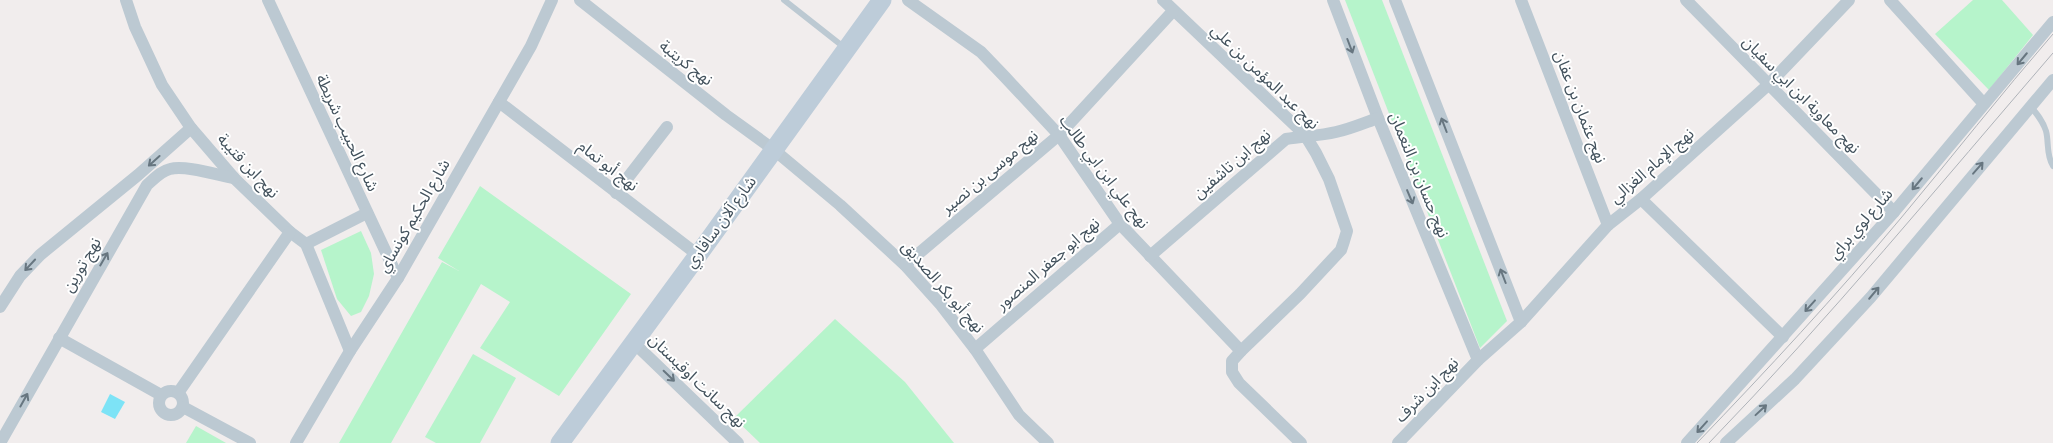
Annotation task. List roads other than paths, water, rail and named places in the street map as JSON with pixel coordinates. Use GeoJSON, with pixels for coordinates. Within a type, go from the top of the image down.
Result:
{"type":"FeatureCollection","features":[{"type":"Feature","properties":{"kind":"street","name":"نهج ابن قتيبة"},"geometry":{"type":"LineString","coordinates":[[126,0],[135,27],[162,85],[191,128],[234,178],[290,232],[306,244]]}},
{"type":"Feature","properties":{"kind":"street","name":"شارع الحبيب شريطة"},"geometry":{"type":"LineString","coordinates":[[268,0],[398,278]]}},
{"type":"Feature","properties":{"kind":"street","name":"شارع الحكيم كونساي"},"geometry":{"type":"LineString","coordinates":[[296,443],[350,351],[398,278],[531,46],[552,0]]}},
{"type":"Feature","properties":{"kind":"street","name":"نهج كريتبة"},"geometry":{"type":"LineString","coordinates":[[580,0],[726,115],[773,149]]}},
{"type":"Feature","properties":{"kind":"street","name":"شارع آلان سافاري"},"geometry":{"type":"LineString","coordinates":[[560,443],[882,0]]}},
{"type":"Feature","properties":{"kind":"street","name":"نهج علي ابن ابي طالب"},"geometry":{"type":"LineString","coordinates":[[908,0],[982,52],[1059,135],[1120,224],[1241,351]]}},
{"type":"Feature","properties":{"kind":"street","name":"نهج عبد المؤمن بن علي"},"geometry":{"type":"LineString","coordinates":[[1163,0],[1305,135],[1329,179],[1346,231],[1341,250],[1241,351]]}},
{"type":"Feature","properties":{"kind":"street","name":"نهج حسان بن النعمان"},"geometry":{"type":"LineString","coordinates":[[1333,0],[1378,118],[1478,360]]}},
{"type":"Feature","properties":{"kind":"street"},"geometry":{"type":"LineString","coordinates":[[1395,0],[1521,322]]}},
{"type":"Feature","properties":{"kind":"street","name":"نهج عثمان بن عفان"},"geometry":{"type":"LineString","coordinates":[[1521,0],[1608,225]]}},
{"type":"Feature","properties":{"kind":"street","name":"نهج معاوية ابن ابي سفيان"},"geometry":{"type":"LineString","coordinates":[[1686,0],[1894,212]]}},
{"type":"Feature","properties":{"kind":"street","name":"نهج الإمام الغزالي"},"geometry":{"type":"LineString","coordinates":[[1478,360],[1521,322],[1608,225],[1641,199],[1768,85],[1849,0]]}},
{"type":"Feature","properties":{"kind":"street"},"geometry":{"type":"LineString","coordinates":[[1890,0],[1984,104]]}},
{"type":"Feature","properties":{"kind":"street","name":"نهج موسى بن نصير"},"geometry":{"type":"LineString","coordinates":[[905,265],[1059,135],[1173,11]]}},
{"type":"Feature","properties":{"kind":"street","name":"شارع لوي براي"},"geometry":{"type":"LineString","coordinates":[[1688,443],[1894,212],[2053,22]]}},
{"type":"Feature","properties":{"kind":"street"},"geometry":{"type":"LineString","coordinates":[[1726,443],[1795,379],[1871,297],[2053,80]]}},
{"type":"Feature","properties":{"kind":"street","name":"نهج أبو تمام"},"geometry":{"type":"LineString","coordinates":[[499,102],[698,255]]}},
{"type":"Feature","properties":{"kind":"street","name":"نهج ابن تاشفين"},"geometry":{"type":"LineString","coordinates":[[1150,256],[1286,139],[1305,135],[1316,136],[1340,132],[1378,118]]}},
{"type":"Feature","properties":{"kind":"street"},"geometry":{"type":"LineString","coordinates":[[616,192],[667,127]]}},
{"type":"Feature","properties":{"kind":"street","name":"نهج تورين"},"geometry":{"type":"LineString","coordinates":[[0,307],[20,276],[40,255],[143,180],[191,128]]}},
{"type":"Feature","properties":{"kind":"street","name":"نهج أبو بكر الصديق"},"geometry":{"type":"LineString","coordinates":[[773,149],[840,205],[905,265],[941,305],[975,349],[1019,415],[1048,443]]}},
{"type":"Feature","properties":{"kind":"street","name":"نهج تورين"},"geometry":{"type":"LineString","coordinates":[[0,442],[59,338],[143,180],[171,169],[183,169],[234,178]]}},
{"type":"Feature","properties":{"kind":"street"},"geometry":{"type":"LineString","coordinates":[[1641,199],[1783,337]]}},
{"type":"Feature","properties":{"kind":"street"},"geometry":{"type":"LineString","coordinates":[[350,351],[306,244],[367,213]]}},
{"type":"Feature","properties":{"kind":"street","name":"نهج ابو جعفر المنصور"},"geometry":{"type":"LineString","coordinates":[[975,349],[1120,224]]}},
{"type":"Feature","properties":{"kind":"street"},"geometry":{"type":"LineString","coordinates":[[178,393],[290,232]]}},
{"type":"Feature","properties":{"kind":"street"},"geometry":{"type":"LineString","coordinates":[[59,338],[161,395]]}},
{"type":"Feature","properties":{"kind":"street","name":"نهج سانت اوقيستان"},"geometry":{"type":"LineString","coordinates":[[634,343],[738,443]]}},
{"type":"Feature","properties":{"kind":"street"},"geometry":{"type":"LineString","coordinates":[[1241,351],[1232,361],[1232,372],[1239,383],[1301,443]]}},
{"type":"Feature","properties":{"kind":"street","name":"نهج ابن شرف"},"geometry":{"type":"LineString","coordinates":[[1398,443],[1478,360]]}},
{"type":"Feature","properties":{"kind":"street"},"geometry":{"type":"LineString","coordinates":[[171,390],[178,393],[183,399],[181,410],[174,415],[165,414],[160,407],[161,395],[171,390]]}},
{"type":"Feature","properties":{"kind":"street"},"geometry":{"type":"LineString","coordinates":[[183,406],[250,443]]}},
{"type":"Feature","properties":{"kind":"lane"},"geometry":{"type":"LineString","coordinates":[[784,0],[846,49]]}},
{"type":"Feature","properties":{"kind":"lane"},"geometry":{"type":"LineString","coordinates":[[2031,106],[2046,132],[2048,152],[2053,166]]}},
{"type":"Feature","properties":{"kind":"water"},"geometry":{"type":"Polygon","coordinates":[[[110,394],[125,402],[115,419],[101,412],[110,394]]]}},
{"type":"Feature","properties":{"kind":"tram line"},"geometry":{"type":"LineString","coordinates":[[1697,443],[1852,276],[2053,34]]}},
{"type":"Feature","properties":{"kind":"tram line"},"geometry":{"type":"LineString","coordinates":[[1709,443],[1798,348],[2053,53]]}}]}
